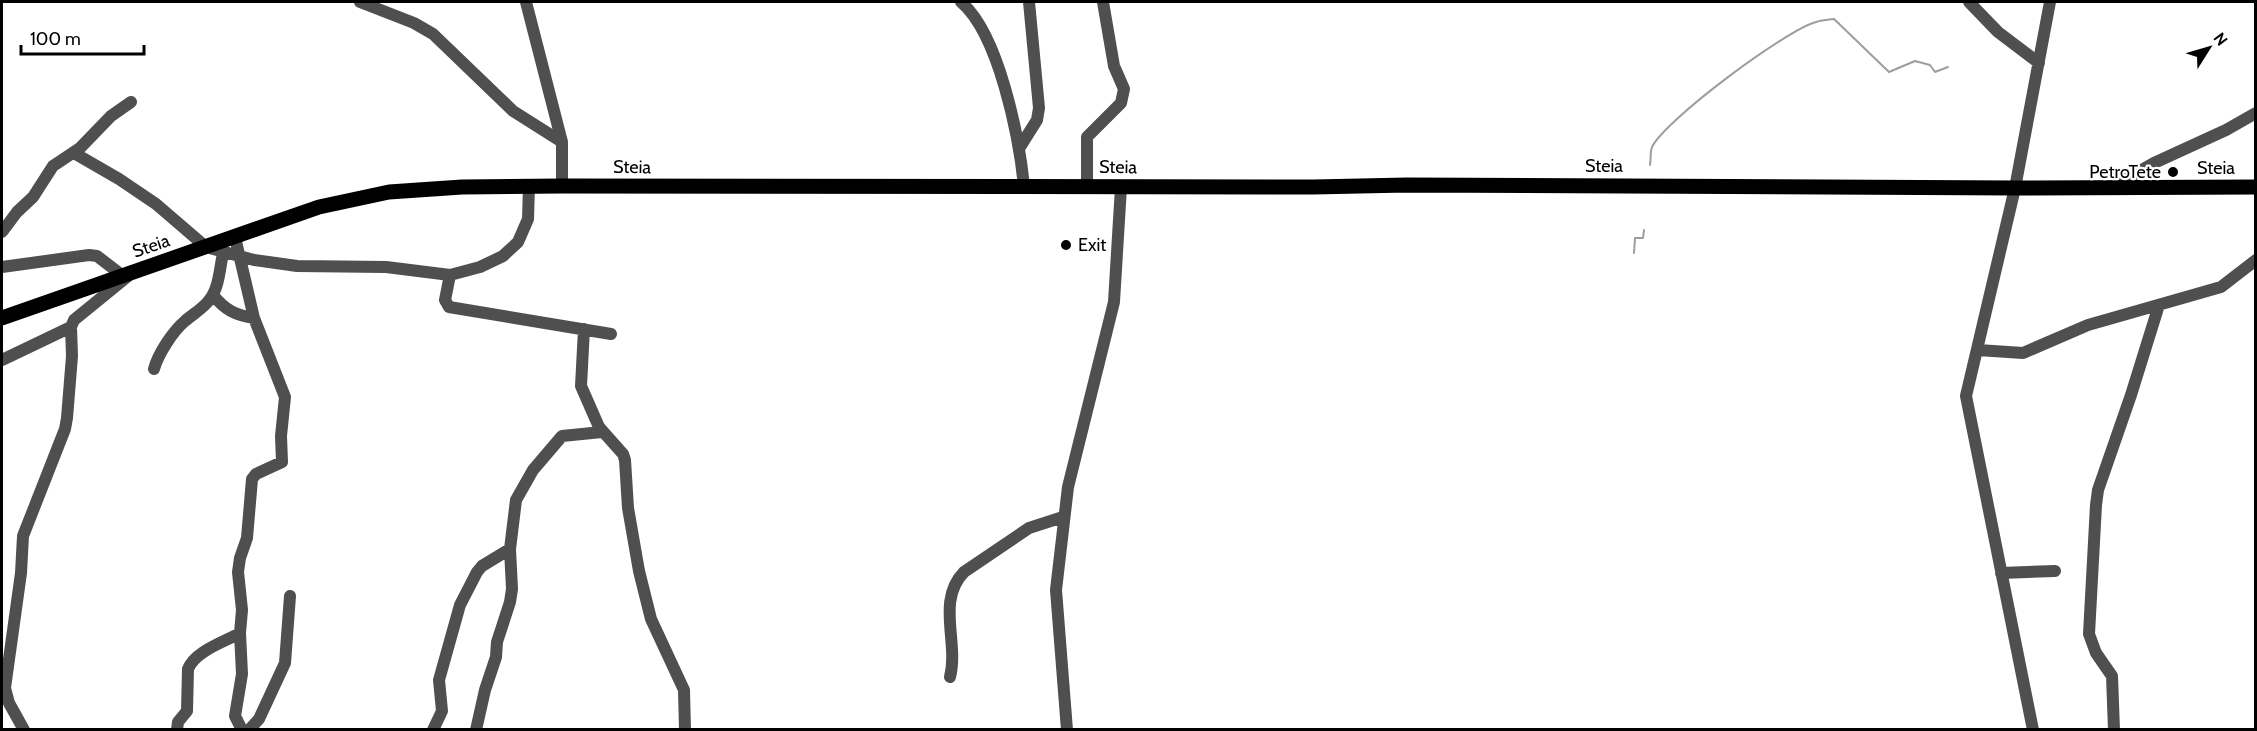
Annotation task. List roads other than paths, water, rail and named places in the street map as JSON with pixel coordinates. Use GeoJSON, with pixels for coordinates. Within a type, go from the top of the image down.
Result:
{"type":"FeatureCollection","features":[{"type":"Feature","properties":{"kind":"main road","name":"Steia"},"geometry":{"type":"LineString","coordinates":[[2,318],[319,207],[389,192],[462,187],[1443,185],[2256,187]]}},
{"type":"Feature","properties":{"kind":"street"},"geometry":{"type":"LineString","coordinates":[[360,2],[414,23],[433,34],[513,111],[562,142]]}},
{"type":"Feature","properties":{"kind":"street"},"geometry":{"type":"LineString","coordinates":[[526,2],[562,142],[562,186]]}},
{"type":"Feature","properties":{"kind":"street"},"geometry":{"type":"LineString","coordinates":[[961,2],[973,7],[1000,70],[1020,147],[1024,186]]}},
{"type":"Feature","properties":{"kind":"street"},"geometry":{"type":"LineString","coordinates":[[1020,147],[1036,120],[1039,108],[1029,2]]}},
{"type":"Feature","properties":{"kind":"street"},"geometry":{"type":"LineString","coordinates":[[1087,186],[1087,137],[1124,96],[1122,81],[1114,66],[1103,2]]}},
{"type":"Feature","properties":{"kind":"street"},"geometry":{"type":"LineString","coordinates":[[1969,2],[1998,32],[2039,63]]}},
{"type":"Feature","properties":{"kind":"street"},"geometry":{"type":"LineString","coordinates":[[2033,729],[1966,402],[2015,188],[2050,2]]}},
{"type":"Feature","properties":{"kind":"street"},"geometry":{"type":"LineString","coordinates":[[2,232],[16,212],[33,196],[53,166],[74,153],[111,116],[131,102]]}},
{"type":"Feature","properties":{"kind":"street"},"geometry":{"type":"LineString","coordinates":[[2109,188],[2154,163],[2226,130],[2256,113]]}},
{"type":"Feature","properties":{"kind":"street"},"geometry":{"type":"LineString","coordinates":[[74,153],[156,204],[206,247],[241,257],[297,266],[386,267],[450,275],[480,267],[512,249],[522,234],[528,219],[529,186]]}},
{"type":"Feature","properties":{"kind":"street"},"geometry":{"type":"LineString","coordinates":[[1067,729],[1056,596],[1063,517],[1068,487],[1114,302],[1121,187]]}},
{"type":"Feature","properties":{"kind":"street"},"geometry":{"type":"LineString","coordinates":[[234,237],[241,257],[254,318],[285,397],[281,436],[284,458],[279,464],[256,474],[252,479],[248,538],[240,558],[238,572],[242,610],[240,633],[242,674],[235,716],[242,729]]}},
{"type":"Feature","properties":{"kind":"street"},"geometry":{"type":"LineString","coordinates":[[154,369],[156,362],[182,323],[213,295],[223,253]]}},
{"type":"Feature","properties":{"kind":"street"},"geometry":{"type":"LineString","coordinates":[[2,267],[89,255],[97,256],[127,275],[74,320],[71,327],[72,356],[65,429],[26,524],[5,688],[9,703],[24,729]]}},
{"type":"Feature","properties":{"kind":"street"},"geometry":{"type":"LineString","coordinates":[[1978,350],[2023,353],[2088,325],[2221,287],[2256,260]]}},
{"type":"Feature","properties":{"kind":"street"},"geometry":{"type":"LineString","coordinates":[[450,275],[445,300],[449,306],[611,334]]}},
{"type":"Feature","properties":{"kind":"street"},"geometry":{"type":"LineString","coordinates":[[213,295],[227,310],[237,316],[254,318]]}},
{"type":"Feature","properties":{"kind":"street"},"geometry":{"type":"LineString","coordinates":[[2114,729],[2112,676],[2096,653],[2089,634],[2096,505],[2098,490],[2159,305]]}},
{"type":"Feature","properties":{"kind":"street"},"geometry":{"type":"LineString","coordinates":[[2,360],[71,327]]}},
{"type":"Feature","properties":{"kind":"street"},"geometry":{"type":"LineString","coordinates":[[584,328],[581,386],[602,432],[623,454],[625,460],[628,508],[639,572],[651,619],[684,690],[685,729]]}},
{"type":"Feature","properties":{"kind":"street"},"geometry":{"type":"LineString","coordinates":[[476,729],[496,657],[497,642],[510,602],[512,589],[510,549],[516,500],[533,470],[562,436],[602,432]]}},
{"type":"Feature","properties":{"kind":"street"},"geometry":{"type":"LineString","coordinates":[[950,677],[952,670],[950,607],[955,581],[964,572],[1029,528],[1063,517]]}},
{"type":"Feature","properties":{"kind":"street"},"geometry":{"type":"LineString","coordinates":[[433,729],[442,711],[439,680],[460,605],[482,566],[510,549]]}},
{"type":"Feature","properties":{"kind":"street"},"geometry":{"type":"LineString","coordinates":[[2001,573],[2055,571]]}},
{"type":"Feature","properties":{"kind":"street"},"geometry":{"type":"LineString","coordinates":[[249,729],[259,719],[285,663],[290,596]]}},
{"type":"Feature","properties":{"kind":"street"},"geometry":{"type":"LineString","coordinates":[[177,729],[178,722],[187,711],[190,664],[202,654],[240,633]]}},
{"type":"Feature","properties":{"kind":"waterway"},"geometry":{"type":"LineString","coordinates":[[1650,165],[1652,147],[1679,117],[1754,58],[1818,21],[1834,19],[1889,72],[1915,61],[1930,65],[1935,72],[1948,67]]}},
{"type":"Feature","properties":{"kind":"waterway"},"geometry":{"type":"LineString","coordinates":[[1634,253],[1635,238],[1643,238],[1644,230]]}},
{"type":"Feature","properties":{"kind":"place","name":"PetroTete"},"geometry":{"type":"Point","coordinates":[2173,172]}},
{"type":"Feature","properties":{"kind":"place","name":"Exit"},"geometry":{"type":"Point","coordinates":[1066,245]}}]}
